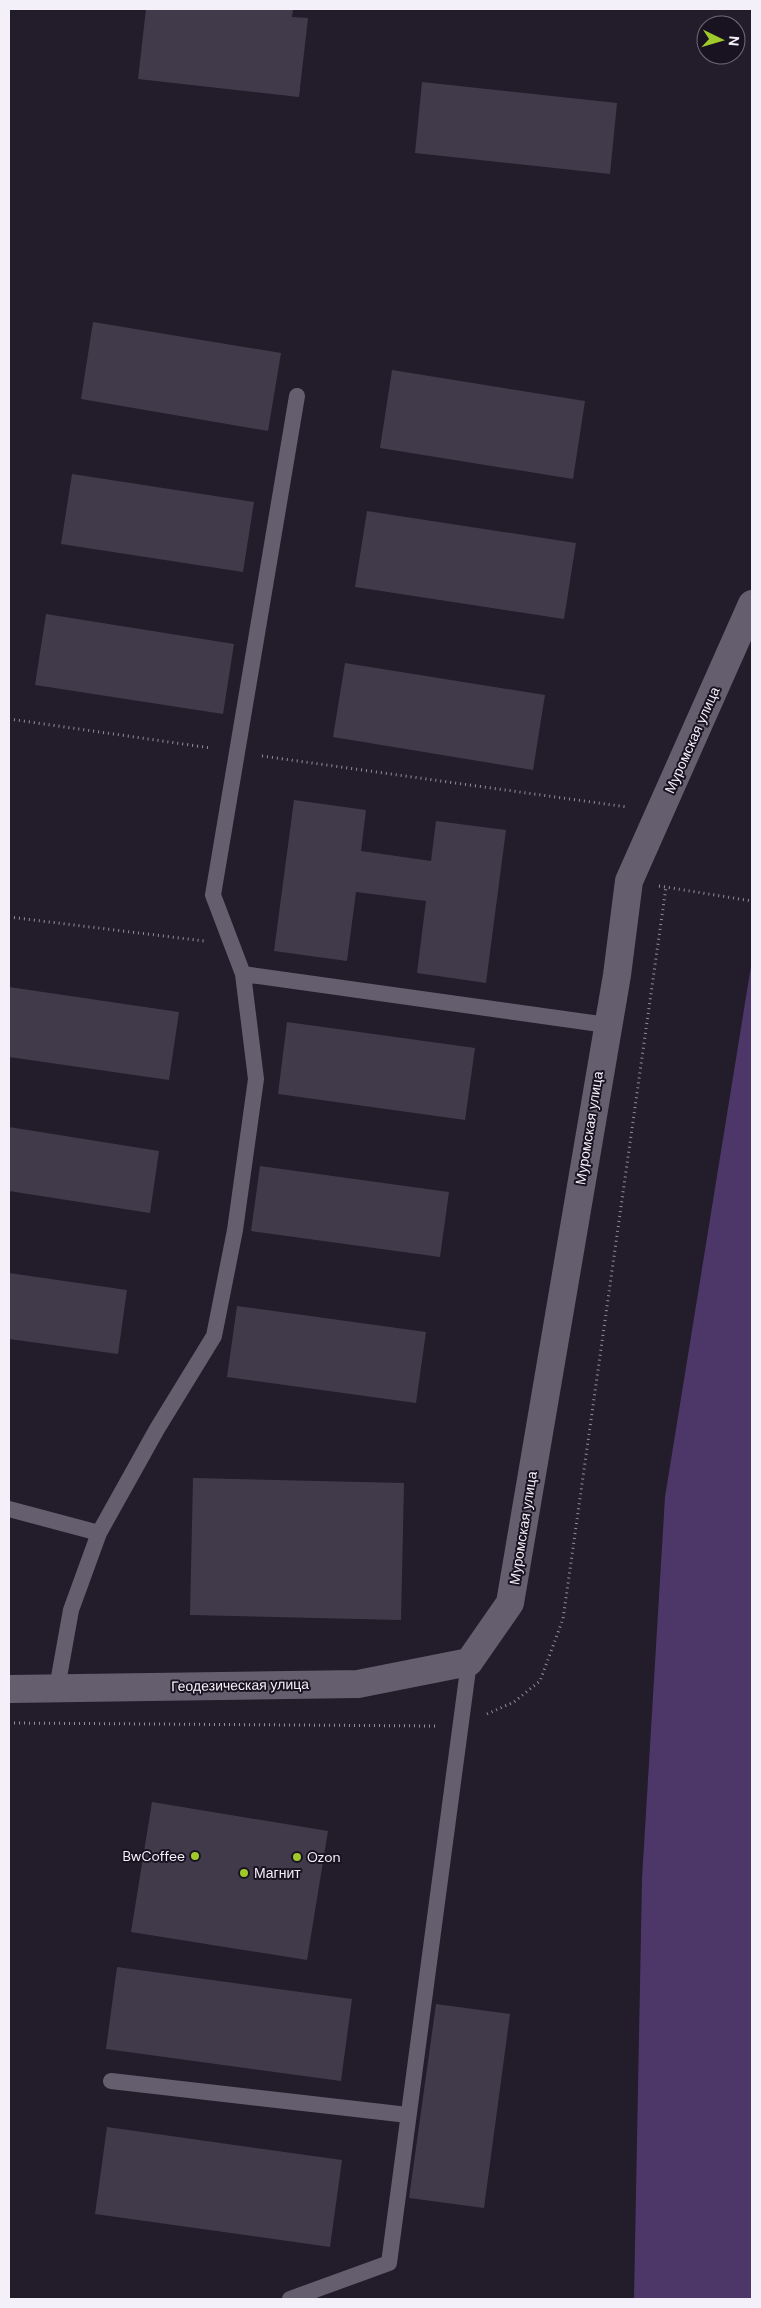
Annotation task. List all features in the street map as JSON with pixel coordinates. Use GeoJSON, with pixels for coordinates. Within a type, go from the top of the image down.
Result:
{"type":"FeatureCollection","features":[{"type":"Feature","properties":{"kind":"street","name":"Муромская улица"},"geometry":{"type":"LineString","coordinates":[[469,1662],[510,1603],[616,975],[629,882],[752,604]]}},
{"type":"Feature","properties":{"kind":"street","name":"Геодезическая улица"},"geometry":{"type":"LineString","coordinates":[[9,1689],[358,1684],[469,1662]]}},
{"type":"Feature","properties":{"kind":"lane"},"geometry":{"type":"LineString","coordinates":[[57,1688],[71,1610],[99,1533],[157,1429],[214,1336],[235,1230],[256,1079],[242,974],[213,895],[297,396]]}},
{"type":"Feature","properties":{"kind":"lane"},"geometry":{"type":"LineString","coordinates":[[242,974],[607,1025]]}},
{"type":"Feature","properties":{"kind":"lane"},"geometry":{"type":"LineString","coordinates":[[9,1508],[99,1533]]}},
{"type":"Feature","properties":{"kind":"lane"},"geometry":{"type":"LineString","coordinates":[[290,2299],[389,2262],[469,1662]]}},
{"type":"Feature","properties":{"kind":"lane"},"geometry":{"type":"LineString","coordinates":[[111,2081],[408,2115]]}},
{"type":"Feature","properties":{"kind":"path"},"geometry":{"type":"LineString","coordinates":[[9,719],[660,811]]}},
{"type":"Feature","properties":{"kind":"path"},"geometry":{"type":"LineString","coordinates":[[629,882],[752,901]]}},
{"type":"Feature","properties":{"kind":"path"},"geometry":{"type":"LineString","coordinates":[[9,1723],[460,1726],[514,1702],[540,1682],[563,1619],[666,887]]}},
{"type":"Feature","properties":{"kind":"path"},"geometry":{"type":"LineString","coordinates":[[9,917],[232,945]]}},
{"type":"Feature","properties":{"kind":"shaded area"},"geometry":{"type":"Polygon","coordinates":[[[752,960],[752,2299],[634,2299],[642,1879],[665,1497],[752,960]]]}},
{"type":"Feature","properties":{"kind":"building"},"geometry":{"type":"Polygon","coordinates":[[[146,9],[278,9],[293,10],[292,17],[308,18],[299,97],[138,79],[146,9]]]}},
{"type":"Feature","properties":{"kind":"building"},"geometry":{"type":"Polygon","coordinates":[[[422,82],[617,103],[610,174],[415,153],[422,82]]]}},
{"type":"Feature","properties":{"kind":"building"},"geometry":{"type":"Polygon","coordinates":[[[93,322],[281,353],[268,431],[81,399],[93,322]]]}},
{"type":"Feature","properties":{"kind":"building"},"geometry":{"type":"Polygon","coordinates":[[[392,370],[585,401],[573,479],[380,448],[392,370]]]}},
{"type":"Feature","properties":{"kind":"building"},"geometry":{"type":"Polygon","coordinates":[[[72,474],[254,502],[243,572],[61,544],[72,474]]]}},
{"type":"Feature","properties":{"kind":"building"},"geometry":{"type":"Polygon","coordinates":[[[367,511],[576,543],[564,619],[355,587],[367,511]]]}},
{"type":"Feature","properties":{"kind":"building"},"geometry":{"type":"Polygon","coordinates":[[[46,614],[234,644],[223,714],[35,685],[46,614]]]}},
{"type":"Feature","properties":{"kind":"building"},"geometry":{"type":"Polygon","coordinates":[[[345,663],[545,695],[533,770],[333,737],[345,663]]]}},
{"type":"Feature","properties":{"kind":"building"},"geometry":{"type":"Polygon","coordinates":[[[294,800],[366,810],[361,851],[431,861],[436,821],[506,830],[486,983],[417,973],[426,901],[356,892],[347,961],[274,951],[294,800]]]}},
{"type":"Feature","properties":{"kind":"building"},"geometry":{"type":"Polygon","coordinates":[[[9,987],[179,1012],[169,1080],[9,1057],[9,987]]]}},
{"type":"Feature","properties":{"kind":"building"},"geometry":{"type":"Polygon","coordinates":[[[287,1022],[475,1048],[465,1120],[278,1094],[287,1022]]]}},
{"type":"Feature","properties":{"kind":"building"},"geometry":{"type":"Polygon","coordinates":[[[9,1127],[159,1151],[150,1213],[9,1191],[9,1127]]]}},
{"type":"Feature","properties":{"kind":"building"},"geometry":{"type":"Polygon","coordinates":[[[260,1166],[449,1192],[440,1257],[251,1231],[260,1166]]]}},
{"type":"Feature","properties":{"kind":"building"},"geometry":{"type":"Polygon","coordinates":[[[9,1273],[127,1290],[118,1354],[9,1339],[9,1273]]]}},
{"type":"Feature","properties":{"kind":"building"},"geometry":{"type":"Polygon","coordinates":[[[237,1306],[426,1332],[416,1403],[227,1377],[237,1306]]]}},
{"type":"Feature","properties":{"kind":"building"},"geometry":{"type":"Polygon","coordinates":[[[193,1478],[404,1483],[401,1620],[190,1615],[193,1478]]]}},
{"type":"Feature","properties":{"kind":"building"},"geometry":{"type":"Polygon","coordinates":[[[152,1802],[328,1831],[307,1960],[131,1932],[152,1802]]]}},
{"type":"Feature","properties":{"kind":"building"},"geometry":{"type":"Polygon","coordinates":[[[117,1967],[352,1999],[341,2081],[106,2049],[117,1967]]]}},
{"type":"Feature","properties":{"kind":"building"},"geometry":{"type":"Polygon","coordinates":[[[436,2004],[510,2014],[484,2208],[409,2198],[436,2004]]]}},
{"type":"Feature","properties":{"kind":"building"},"geometry":{"type":"Polygon","coordinates":[[[107,2127],[342,2160],[330,2247],[95,2214],[107,2127]]]}},
{"type":"Feature","properties":{"kind":"place","name":"BwCoffee"},"geometry":{"type":"Point","coordinates":[195,1856]}},
{"type":"Feature","properties":{"kind":"place","name":"Ozon"},"geometry":{"type":"Point","coordinates":[297,1857]}},
{"type":"Feature","properties":{"kind":"place","name":"Магнит"},"geometry":{"type":"Point","coordinates":[244,1873]}}]}
